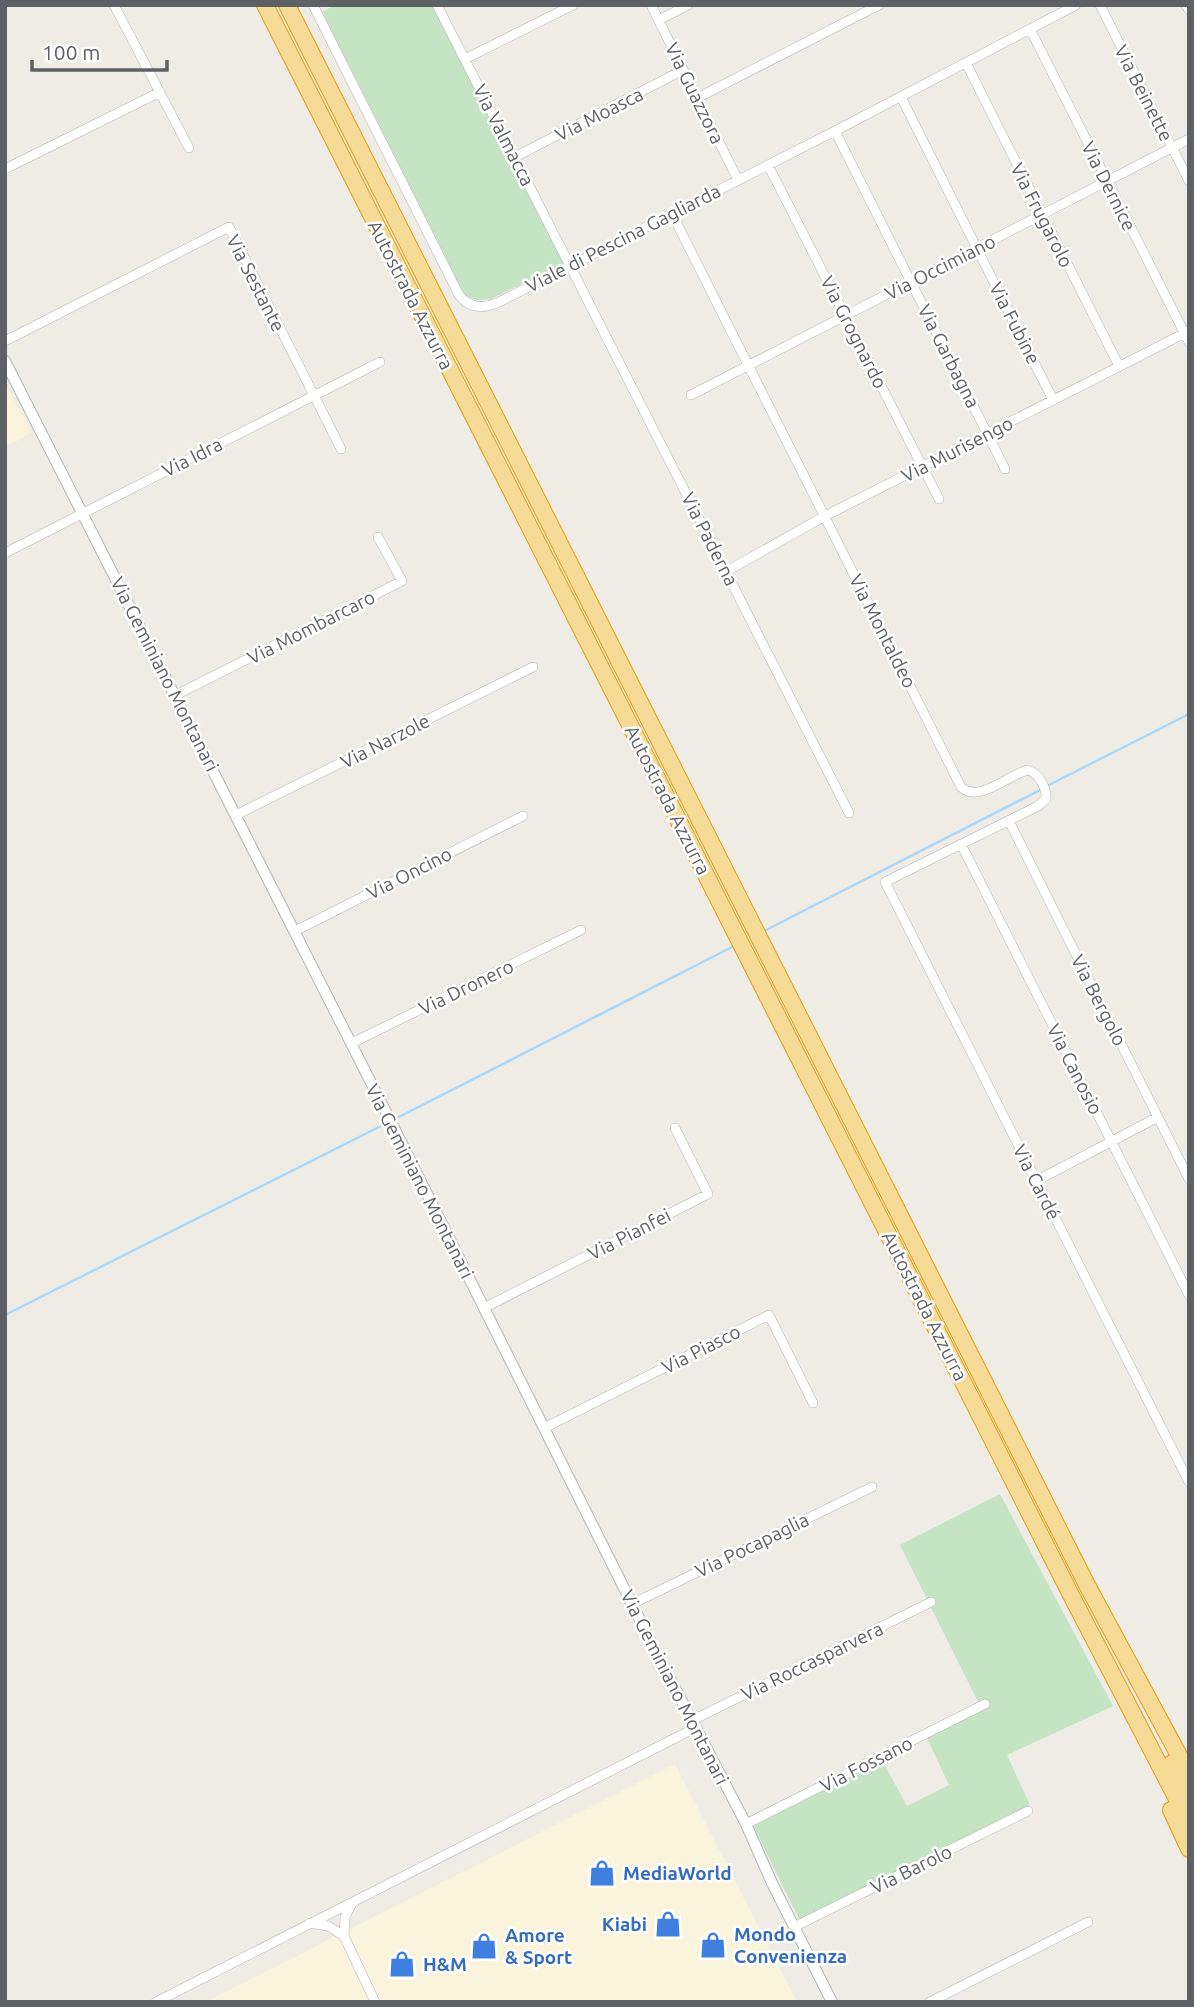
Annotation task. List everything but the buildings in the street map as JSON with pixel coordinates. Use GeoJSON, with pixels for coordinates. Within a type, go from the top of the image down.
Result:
{"type":"FeatureCollection","features":[{"type":"Feature","properties":{"kind":"highway","name":"Autostrada Azzurra"},"geometry":{"type":"LineString","coordinates":[[265,5],[1072,1595]]}},
{"type":"Feature","properties":{"kind":"highway","name":"Autostrada Azzurra"},"geometry":{"type":"LineString","coordinates":[[287,5],[1087,1585]]}},
{"type":"Feature","properties":{"kind":"highway"},"geometry":{"type":"LineString","coordinates":[[1087,1585],[1189,1774]]}},
{"type":"Feature","properties":{"kind":"highway"},"geometry":{"type":"LineString","coordinates":[[1087,1585],[1150,1721],[1189,1796]]}},
{"type":"Feature","properties":{"kind":"highway"},"geometry":{"type":"LineString","coordinates":[[1072,1595],[1189,1822]]}},
{"type":"Feature","properties":{"kind":"highway"},"geometry":{"type":"LineString","coordinates":[[1072,1595],[1189,1849]]}},
{"type":"Feature","properties":{"kind":"street"},"geometry":{"type":"LineString","coordinates":[[114,5],[189,148]]}},
{"type":"Feature","properties":{"kind":"street","name":"Via Valmacca"},"geometry":{"type":"LineString","coordinates":[[437,5],[569,265]]}},
{"type":"Feature","properties":{"kind":"street"},"geometry":{"type":"LineString","coordinates":[[465,59],[573,5]]}},
{"type":"Feature","properties":{"kind":"street","name":"Via Guazzora"},"geometry":{"type":"LineString","coordinates":[[651,5],[738,180]]}},
{"type":"Feature","properties":{"kind":"street"},"geometry":{"type":"LineString","coordinates":[[659,20],[688,5]]}},
{"type":"Feature","properties":{"kind":"street"},"geometry":{"type":"LineString","coordinates":[[697,98],[879,5]]}},
{"type":"Feature","properties":{"kind":"street","name":"Viale di Pescina Gagliarda"},"geometry":{"type":"LineString","coordinates":[[317,7],[461,298],[474,306],[490,306],[1076,5]]}},
{"type":"Feature","properties":{"kind":"street","name":"Via Beinette"},"geometry":{"type":"LineString","coordinates":[[1100,5],[1189,181]]}},
{"type":"Feature","properties":{"kind":"street"},"geometry":{"type":"LineString","coordinates":[[1186,5],[1189,10]]}},
{"type":"Feature","properties":{"kind":"street","name":"Via Dernice"},"geometry":{"type":"LineString","coordinates":[[1030,29],[1187,332],[1189,342]]}},
{"type":"Feature","properties":{"kind":"street","name":"Via Frugarolo"},"geometry":{"type":"LineString","coordinates":[[965,63],[1119,366]]}},
{"type":"Feature","properties":{"kind":"street","name":"Via Moasca"},"geometry":{"type":"LineString","coordinates":[[515,157],[683,70]]}},
{"type":"Feature","properties":{"kind":"street"},"geometry":{"type":"LineString","coordinates":[[5,169],[160,92]]}},
{"type":"Feature","properties":{"kind":"street","name":"Via Fubine"},"geometry":{"type":"LineString","coordinates":[[901,97],[1053,400]]}},
{"type":"Feature","properties":{"kind":"street","name":"Via Garbagna"},"geometry":{"type":"LineString","coordinates":[[835,131],[1005,469]]}},
{"type":"Feature","properties":{"kind":"street","name":"Via Occimiano"},"geometry":{"type":"LineString","coordinates":[[691,395],[1189,139]]}},
{"type":"Feature","properties":{"kind":"street","name":"Via Grognardo"},"geometry":{"type":"LineString","coordinates":[[768,165],[939,499]]}},
{"type":"Feature","properties":{"kind":"street","name":"Via Montaldeo"},"geometry":{"type":"LineString","coordinates":[[672,214],[962,788],[967,792],[981,792],[1027,770],[1034,772],[1047,795],[1045,801],[1009,821],[885,882]]}},
{"type":"Feature","properties":{"kind":"street","name":"Via Sestante"},"geometry":{"type":"LineString","coordinates":[[5,341],[229,227],[341,449]]}},
{"type":"Feature","properties":{"kind":"street","name":"Via Paderna"},"geometry":{"type":"LineString","coordinates":[[569,265],[849,813]]}},
{"type":"Feature","properties":{"kind":"street","name":"Via Murisengo"},"geometry":{"type":"LineString","coordinates":[[727,570],[825,516],[1187,332]]}},
{"type":"Feature","properties":{"kind":"street","name":"Via Geminiano Montanari"},"geometry":{"type":"LineString","coordinates":[[5,361],[176,695],[632,1604],[746,1824],[832,2002]]}},
{"type":"Feature","properties":{"kind":"street","name":"Via Idra"},"geometry":{"type":"LineString","coordinates":[[5,553],[380,362]]}},
{"type":"Feature","properties":{"kind":"street","name":"Via Mombarcaro"},"geometry":{"type":"LineString","coordinates":[[176,695],[402,581],[378,537]]}},
{"type":"Feature","properties":{"kind":"street","name":"Via Narzole"},"geometry":{"type":"LineString","coordinates":[[236,816],[533,667]]}},
{"type":"Feature","properties":{"kind":"street","name":"Via Oncino"},"geometry":{"type":"LineString","coordinates":[[295,931],[523,816]]}},
{"type":"Feature","properties":{"kind":"street","name":"Via Bergolo"},"geometry":{"type":"LineString","coordinates":[[1009,821],[1189,1179]]}},
{"type":"Feature","properties":{"kind":"street","name":"Via Canosio"},"geometry":{"type":"LineString","coordinates":[[961,844],[1189,1295]]}},
{"type":"Feature","properties":{"kind":"street","name":"Via Cardé"},"geometry":{"type":"LineString","coordinates":[[885,882],[1187,1476]]}},
{"type":"Feature","properties":{"kind":"street","name":"Via Dronero"},"geometry":{"type":"LineString","coordinates":[[352,1044],[581,930]]}},
{"type":"Feature","properties":{"kind":"street"},"geometry":{"type":"LineString","coordinates":[[1036,1181],[1158,1117]]}},
{"type":"Feature","properties":{"kind":"street","name":"Via Pianfei"},"geometry":{"type":"LineString","coordinates":[[484,1308],[708,1194],[675,1128]]}},
{"type":"Feature","properties":{"kind":"street","name":"Via Piasco"},"geometry":{"type":"LineString","coordinates":[[544,1428],[769,1315],[813,1403]]}},
{"type":"Feature","properties":{"kind":"street","name":"Via Pocapaglia"},"geometry":{"type":"LineString","coordinates":[[632,1604],[872,1487]]}},
{"type":"Feature","properties":{"kind":"street","name":"Via Roccasparvera"},"geometry":{"type":"LineString","coordinates":[[156,2002],[931,1602]]}},
{"type":"Feature","properties":{"kind":"street","name":"Via Fossano"},"geometry":{"type":"LineString","coordinates":[[746,1824],[985,1704]]}},
{"type":"Feature","properties":{"kind":"street","name":"Via Barolo"},"geometry":{"type":"LineString","coordinates":[[794,1927],[1028,1811]]}},
{"type":"Feature","properties":{"kind":"street"},"geometry":{"type":"LineString","coordinates":[[353,1901],[345,1917],[344,1936],[375,2002]]}},
{"type":"Feature","properties":{"kind":"street"},"geometry":{"type":"LineString","coordinates":[[930,2002],[1088,1922]]}},
{"type":"Feature","properties":{"kind":"street"},"geometry":{"type":"LineString","coordinates":[[310,1923],[328,1926],[344,1936]]}},
{"type":"Feature","properties":{"kind":"shaded area"},"geometry":{"type":"Polygon","coordinates":[[[5,382],[32,433],[5,447],[5,382]]]}},
{"type":"Feature","properties":{"kind":"shaded area"},"geometry":{"type":"Polygon","coordinates":[[[675,1764],[797,2002],[206,2002],[675,1764]]]}},
{"type":"Feature","properties":{"kind":"green space"},"geometry":{"type":"Polygon","coordinates":[[[335,5],[432,5],[564,263],[491,299],[477,300],[465,296],[322,12],[335,5]]]}},
{"type":"Feature","properties":{"kind":"green space"},"geometry":{"type":"Polygon","coordinates":[[[1000,1494],[1113,1706],[1007,1755],[1030,1805],[800,1921],[753,1825],[882,1760],[907,1806],[949,1785],[927,1738],[981,1708],[900,1545],[1000,1494]]]}},
{"type":"Feature","properties":{"kind":"waterway"},"geometry":{"type":"LineString","coordinates":[[1047,786],[1189,714]]}},
{"type":"Feature","properties":{"kind":"waterway"},"geometry":{"type":"LineString","coordinates":[[764,931],[1042,789]]}},
{"type":"Feature","properties":{"kind":"waterway"},"geometry":{"type":"LineString","coordinates":[[393,1120],[736,945]]}},
{"type":"Feature","properties":{"kind":"waterway"},"geometry":{"type":"LineString","coordinates":[[5,1315],[387,1123]]}},
{"type":"Feature","properties":{"kind":"place","name":"MediaWorld"},"geometry":{"type":"Point","coordinates":[602,1873]}},
{"type":"Feature","properties":{"kind":"place","name":"Kiabi"},"geometry":{"type":"Point","coordinates":[668,1924]}},
{"type":"Feature","properties":{"kind":"place","name":"Mondo Convenienza"},"geometry":{"type":"Point","coordinates":[713,1945]}},
{"type":"Feature","properties":{"kind":"place","name":"Amore & Sport"},"geometry":{"type":"Point","coordinates":[484,1946]}},
{"type":"Feature","properties":{"kind":"place","name":"H&M"},"geometry":{"type":"Point","coordinates":[402,1964]}}]}
